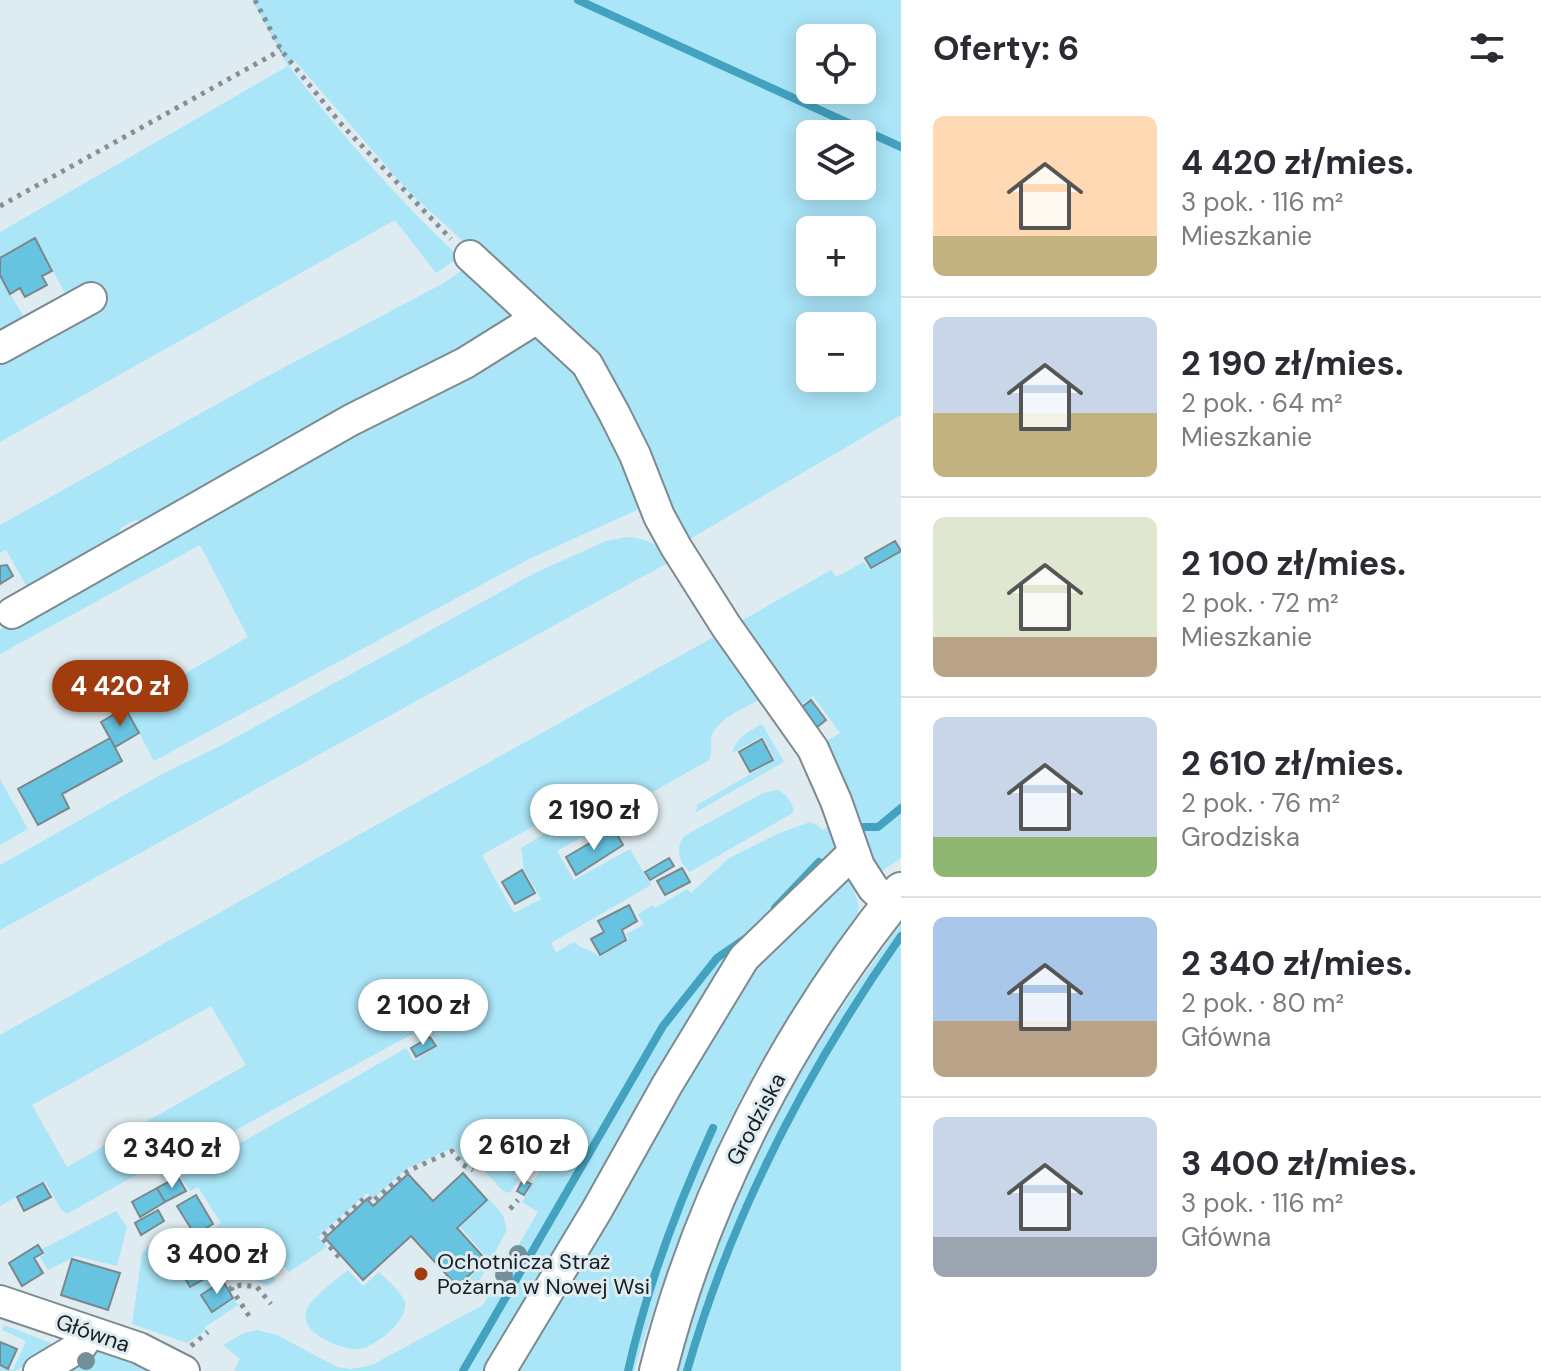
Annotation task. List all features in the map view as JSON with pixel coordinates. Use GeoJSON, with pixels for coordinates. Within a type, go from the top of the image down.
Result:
{"type":"FeatureCollection","features":[{"type":"Feature","properties":{"kind":"main road","name":"Grodziska"},"geometry":{"type":"LineString","coordinates":[[658,1371],[698,1243],[743,1138],[800,1038],[895,898]]}},
{"type":"Feature","properties":{"kind":"street"},"geometry":{"type":"LineString","coordinates":[[470,256],[587,364],[635,455],[659,516],[676,547],[726,626],[813,749],[865,877],[895,898]]}},
{"type":"Feature","properties":{"kind":"street"},"geometry":{"type":"LineString","coordinates":[[0,348],[91,298]]}},
{"type":"Feature","properties":{"kind":"street"},"geometry":{"type":"LineString","coordinates":[[12,613],[351,420],[465,363],[537,318]]}},
{"type":"Feature","properties":{"kind":"street"},"geometry":{"type":"LineString","coordinates":[[500,1371],[744,958],[853,853]]}},
{"type":"Feature","properties":{"kind":"street","name":"Główna"},"geometry":{"type":"LineString","coordinates":[[0,1301],[184,1362]]}},
{"type":"Feature","properties":{"kind":"street"},"geometry":{"type":"LineString","coordinates":[[39,1371],[81,1346],[91,1332]]}},
{"type":"Feature","properties":{"kind":"path"},"geometry":{"type":"LineString","coordinates":[[255,0],[281,50],[342,125],[470,256]]}},
{"type":"Feature","properties":{"kind":"path"},"geometry":{"type":"LineString","coordinates":[[0,206],[281,50]]}},
{"type":"Feature","properties":{"kind":"path"},"geometry":{"type":"LineString","coordinates":[[339,1257],[321,1237],[367,1196],[372,1202],[408,1171],[452,1151],[463,1165],[473,1170]]}},
{"type":"Feature","properties":{"kind":"path"},"geometry":{"type":"LineString","coordinates":[[510,1209],[518,1200]]}},
{"type":"Feature","properties":{"kind":"path"},"geometry":{"type":"LineString","coordinates":[[249,1316],[231,1288],[241,1285],[257,1287],[271,1304]]}},
{"type":"Feature","properties":{"kind":"path"},"geometry":{"type":"LineString","coordinates":[[184,1362],[208,1332]]}},
{"type":"Feature","properties":{"kind":"shaded area"},"geometry":{"type":"Polygon","coordinates":[[[252,0],[901,0],[901,415],[683,543],[578,346],[408,191],[295,61],[289,66],[349,141],[391,189],[459,257],[436,273],[395,220],[0,442],[0,360],[68,299],[35,237],[0,257],[0,232],[288,66],[252,0]]]}},
{"type":"Feature","properties":{"kind":"shaded area"},"geometry":{"type":"Polygon","coordinates":[[[469,265],[521,317],[154,524],[135,520],[121,528],[114,546],[30,592],[6,550],[0,553],[0,525],[264,378],[444,283],[469,265]]]}},
{"type":"Feature","properties":{"kind":"shaded area"},"geometry":{"type":"Polygon","coordinates":[[[0,277],[27,322],[0,337],[0,277]]]}},
{"type":"Feature","properties":{"kind":"shaded area"},"geometry":{"type":"Polygon","coordinates":[[[540,330],[579,373],[645,495],[637,510],[531,558],[154,761],[126,708],[248,637],[200,545],[0,654],[0,630],[151,543],[540,330]]]}},
{"type":"Feature","properties":{"kind":"shaded area"},"geometry":{"type":"Polygon","coordinates":[[[627,537],[653,544],[673,560],[0,930],[0,865],[535,573],[606,541],[627,537]]]}},
{"type":"Feature","properties":{"kind":"shaded area"},"geometry":{"type":"Polygon","coordinates":[[[901,552],[901,858],[882,871],[873,863],[823,743],[840,733],[813,696],[798,707],[734,625],[831,570],[836,577],[864,562],[870,570],[901,552]]]}},
{"type":"Feature","properties":{"kind":"shaded area"},"geometry":{"type":"Polygon","coordinates":[[[719,634],[764,697],[721,722],[711,738],[709,760],[642,798],[631,798],[605,786],[482,855],[514,913],[541,899],[524,870],[521,848],[570,820],[596,811],[619,817],[557,851],[574,880],[630,849],[651,885],[551,943],[556,952],[574,942],[598,956],[629,939],[626,934],[644,925],[638,914],[687,889],[691,893],[729,858],[777,834],[810,822],[822,830],[836,822],[842,842],[827,867],[739,952],[488,1371],[234,1371],[240,1359],[223,1345],[244,1333],[257,1330],[277,1335],[337,1367],[351,1369],[372,1365],[483,1305],[538,1212],[522,1202],[542,1167],[525,1157],[513,1176],[518,1180],[510,1193],[503,1191],[475,1161],[468,1166],[452,1148],[406,1169],[373,1199],[367,1193],[318,1237],[327,1247],[289,1272],[281,1263],[270,1269],[276,1280],[267,1286],[251,1278],[231,1280],[228,1277],[200,1295],[212,1313],[234,1299],[238,1305],[187,1343],[132,1324],[142,1254],[149,1246],[162,1240],[189,1240],[221,1223],[198,1187],[190,1191],[181,1177],[406,1048],[414,1061],[438,1046],[427,1026],[234,1131],[217,1137],[207,1135],[67,1214],[45,1181],[0,1206],[0,1035],[719,634]],[[211,1006],[32,1105],[67,1167],[246,1065],[211,1006]],[[234,1242],[181,1273],[190,1290],[242,1257],[234,1242]]]}},
{"type":"Feature","properties":{"kind":"shaded area"},"geometry":{"type":"Polygon","coordinates":[[[762,724],[784,762],[696,812],[697,805],[775,760],[763,736],[732,753],[740,739],[762,724]]]}},
{"type":"Feature","properties":{"kind":"shaded area"},"geometry":{"type":"Polygon","coordinates":[[[0,779],[28,829],[0,845],[0,779]]]}},
{"type":"Feature","properties":{"kind":"shaded area"},"geometry":{"type":"Polygon","coordinates":[[[778,790],[793,806],[793,813],[690,872],[686,869],[679,850],[684,836],[763,793],[778,790]]]}},
{"type":"Feature","properties":{"kind":"shaded area"},"geometry":{"type":"Polygon","coordinates":[[[850,878],[859,906],[857,914],[776,1036],[716,1149],[658,1296],[634,1371],[510,1371],[744,972],[830,883],[850,878]]]}},
{"type":"Feature","properties":{"kind":"shaded area"},"geometry":{"type":"Polygon","coordinates":[[[901,923],[901,1371],[677,1371],[719,1241],[759,1147],[819,1042],[901,923]]]}},
{"type":"Feature","properties":{"kind":"shaded area"},"geometry":{"type":"Polygon","coordinates":[[[489,1199],[503,1215],[507,1230],[475,1289],[457,1290],[488,1259],[460,1227],[489,1199]]]}},
{"type":"Feature","properties":{"kind":"shaded area"},"geometry":{"type":"Polygon","coordinates":[[[116,1211],[127,1227],[117,1266],[76,1256],[48,1270],[40,1257],[45,1254],[42,1249],[116,1211]]]}},
{"type":"Feature","properties":{"kind":"shaded area"},"geometry":{"type":"Polygon","coordinates":[[[348,1270],[363,1286],[379,1272],[404,1300],[403,1315],[398,1323],[365,1348],[350,1349],[331,1343],[314,1332],[305,1317],[314,1299],[348,1270]]]}},
{"type":"Feature","properties":{"kind":"shaded area"},"geometry":{"type":"Polygon","coordinates":[[[4,1325],[57,1348],[15,1371],[0,1371],[0,1366],[13,1370],[26,1341],[2,1330],[4,1325]]]}},
{"type":"Feature","properties":{"kind":"shaded area"},"geometry":{"type":"Polygon","coordinates":[[[103,1350],[158,1371],[62,1371],[103,1350]]]}},
{"type":"Feature","properties":{"kind":"building"},"geometry":{"type":"Polygon","coordinates":[[[35,238],[52,271],[42,276],[47,285],[25,297],[20,288],[10,294],[0,275],[0,258],[35,238]]]}},
{"type":"Feature","properties":{"kind":"building"},"geometry":{"type":"Polygon","coordinates":[[[895,541],[901,551],[871,568],[865,558],[895,541]]]}},
{"type":"Feature","properties":{"kind":"building"},"geometry":{"type":"Polygon","coordinates":[[[7,565],[13,576],[0,584],[0,566],[7,565]]]}},
{"type":"Feature","properties":{"kind":"building"},"geometry":{"type":"Polygon","coordinates":[[[811,700],[826,720],[817,727],[802,707],[811,700]]]}},
{"type":"Feature","properties":{"kind":"building"},"geometry":{"type":"Polygon","coordinates":[[[125,708],[139,733],[115,747],[101,722],[125,708]]]}},
{"type":"Feature","properties":{"kind":"building"},"geometry":{"type":"Polygon","coordinates":[[[110,738],[122,761],[62,794],[69,808],[38,825],[18,789],[110,738]]]}},
{"type":"Feature","properties":{"kind":"building"},"geometry":{"type":"Polygon","coordinates":[[[762,739],[773,760],[750,772],[739,752],[762,739]]]}},
{"type":"Feature","properties":{"kind":"building"},"geometry":{"type":"Polygon","coordinates":[[[614,829],[623,845],[576,875],[566,857],[614,829]]]}},
{"type":"Feature","properties":{"kind":"building"},"geometry":{"type":"Polygon","coordinates":[[[669,858],[674,866],[650,880],[645,872],[669,858]]]}},
{"type":"Feature","properties":{"kind":"building"},"geometry":{"type":"Polygon","coordinates":[[[682,868],[690,882],[665,895],[657,881],[682,868]]]}},
{"type":"Feature","properties":{"kind":"building"},"geometry":{"type":"Polygon","coordinates":[[[522,870],[535,893],[515,904],[502,882],[522,870]]]}},
{"type":"Feature","properties":{"kind":"building"},"geometry":{"type":"Polygon","coordinates":[[[629,905],[637,921],[622,930],[626,940],[600,955],[591,939],[604,932],[598,921],[629,905]]]}},
{"type":"Feature","properties":{"kind":"building"},"geometry":{"type":"Polygon","coordinates":[[[430,1037],[436,1046],[416,1057],[411,1048],[430,1037]]]}},
{"type":"Feature","properties":{"kind":"building"},"geometry":{"type":"Polygon","coordinates":[[[463,1173],[487,1200],[457,1228],[486,1260],[457,1286],[411,1236],[363,1280],[325,1238],[367,1199],[373,1206],[408,1174],[433,1201],[463,1173]]]}},
{"type":"Feature","properties":{"kind":"building"},"geometry":{"type":"Polygon","coordinates":[[[178,1177],[186,1191],[165,1202],[157,1188],[178,1177]]]}},
{"type":"Feature","properties":{"kind":"building"},"geometry":{"type":"Polygon","coordinates":[[[523,1180],[531,1184],[524,1195],[517,1191],[523,1180]]]}},
{"type":"Feature","properties":{"kind":"building"},"geometry":{"type":"Polygon","coordinates":[[[43,1183],[51,1197],[24,1211],[17,1197],[43,1183]]]}},
{"type":"Feature","properties":{"kind":"building"},"geometry":{"type":"Polygon","coordinates":[[[157,1188],[165,1202],[140,1217],[132,1202],[157,1188]]]}},
{"type":"Feature","properties":{"kind":"building"},"geometry":{"type":"Polygon","coordinates":[[[196,1195],[213,1224],[195,1235],[177,1206],[196,1195]]]}},
{"type":"Feature","properties":{"kind":"building"},"geometry":{"type":"Polygon","coordinates":[[[158,1210],[164,1221],[141,1235],[135,1223],[158,1210]]]}},
{"type":"Feature","properties":{"kind":"building"},"geometry":{"type":"Polygon","coordinates":[[[38,1245],[43,1253],[34,1258],[43,1273],[22,1286],[9,1263],[38,1245]]]}},
{"type":"Feature","properties":{"kind":"building"},"geometry":{"type":"Polygon","coordinates":[[[232,1251],[238,1260],[190,1287],[182,1273],[205,1259],[208,1264],[232,1251]]]}},
{"type":"Feature","properties":{"kind":"building"},"geometry":{"type":"Polygon","coordinates":[[[72,1259],[120,1273],[108,1310],[61,1295],[72,1259]]]}},
{"type":"Feature","properties":{"kind":"building"},"geometry":{"type":"Polygon","coordinates":[[[223,1281],[233,1298],[212,1312],[201,1295],[223,1281]]]}},
{"type":"Feature","properties":{"kind":"building"},"geometry":{"type":"Polygon","coordinates":[[[0,1342],[17,1349],[8,1369],[0,1365],[0,1342]]]}},
{"type":"Feature","properties":{"kind":"waterway"},"geometry":{"type":"LineString","coordinates":[[578,0],[901,147]]}},
{"type":"Feature","properties":{"kind":"waterway"},"geometry":{"type":"LineString","coordinates":[[864,827],[878,827],[901,808]]}},
{"type":"Feature","properties":{"kind":"waterway"},"geometry":{"type":"LineString","coordinates":[[775,908],[819,862]]}},
{"type":"Feature","properties":{"kind":"waterway"},"geometry":{"type":"LineString","coordinates":[[687,1371],[726,1255],[776,1144],[834,1038],[901,936]]}},
{"type":"Feature","properties":{"kind":"waterway"},"geometry":{"type":"LineString","coordinates":[[463,1371],[663,1026],[717,958],[746,938]]}},
{"type":"Feature","properties":{"kind":"waterway"},"geometry":{"type":"LineString","coordinates":[[628,1371],[664,1247],[713,1128]]}},
{"type":"Feature","properties":{"kind":"place","name":"Ochotnicza Straż Pożarna w Nowej Wsi"},"geometry":{"type":"Point","coordinates":[421,1274]}}]}
